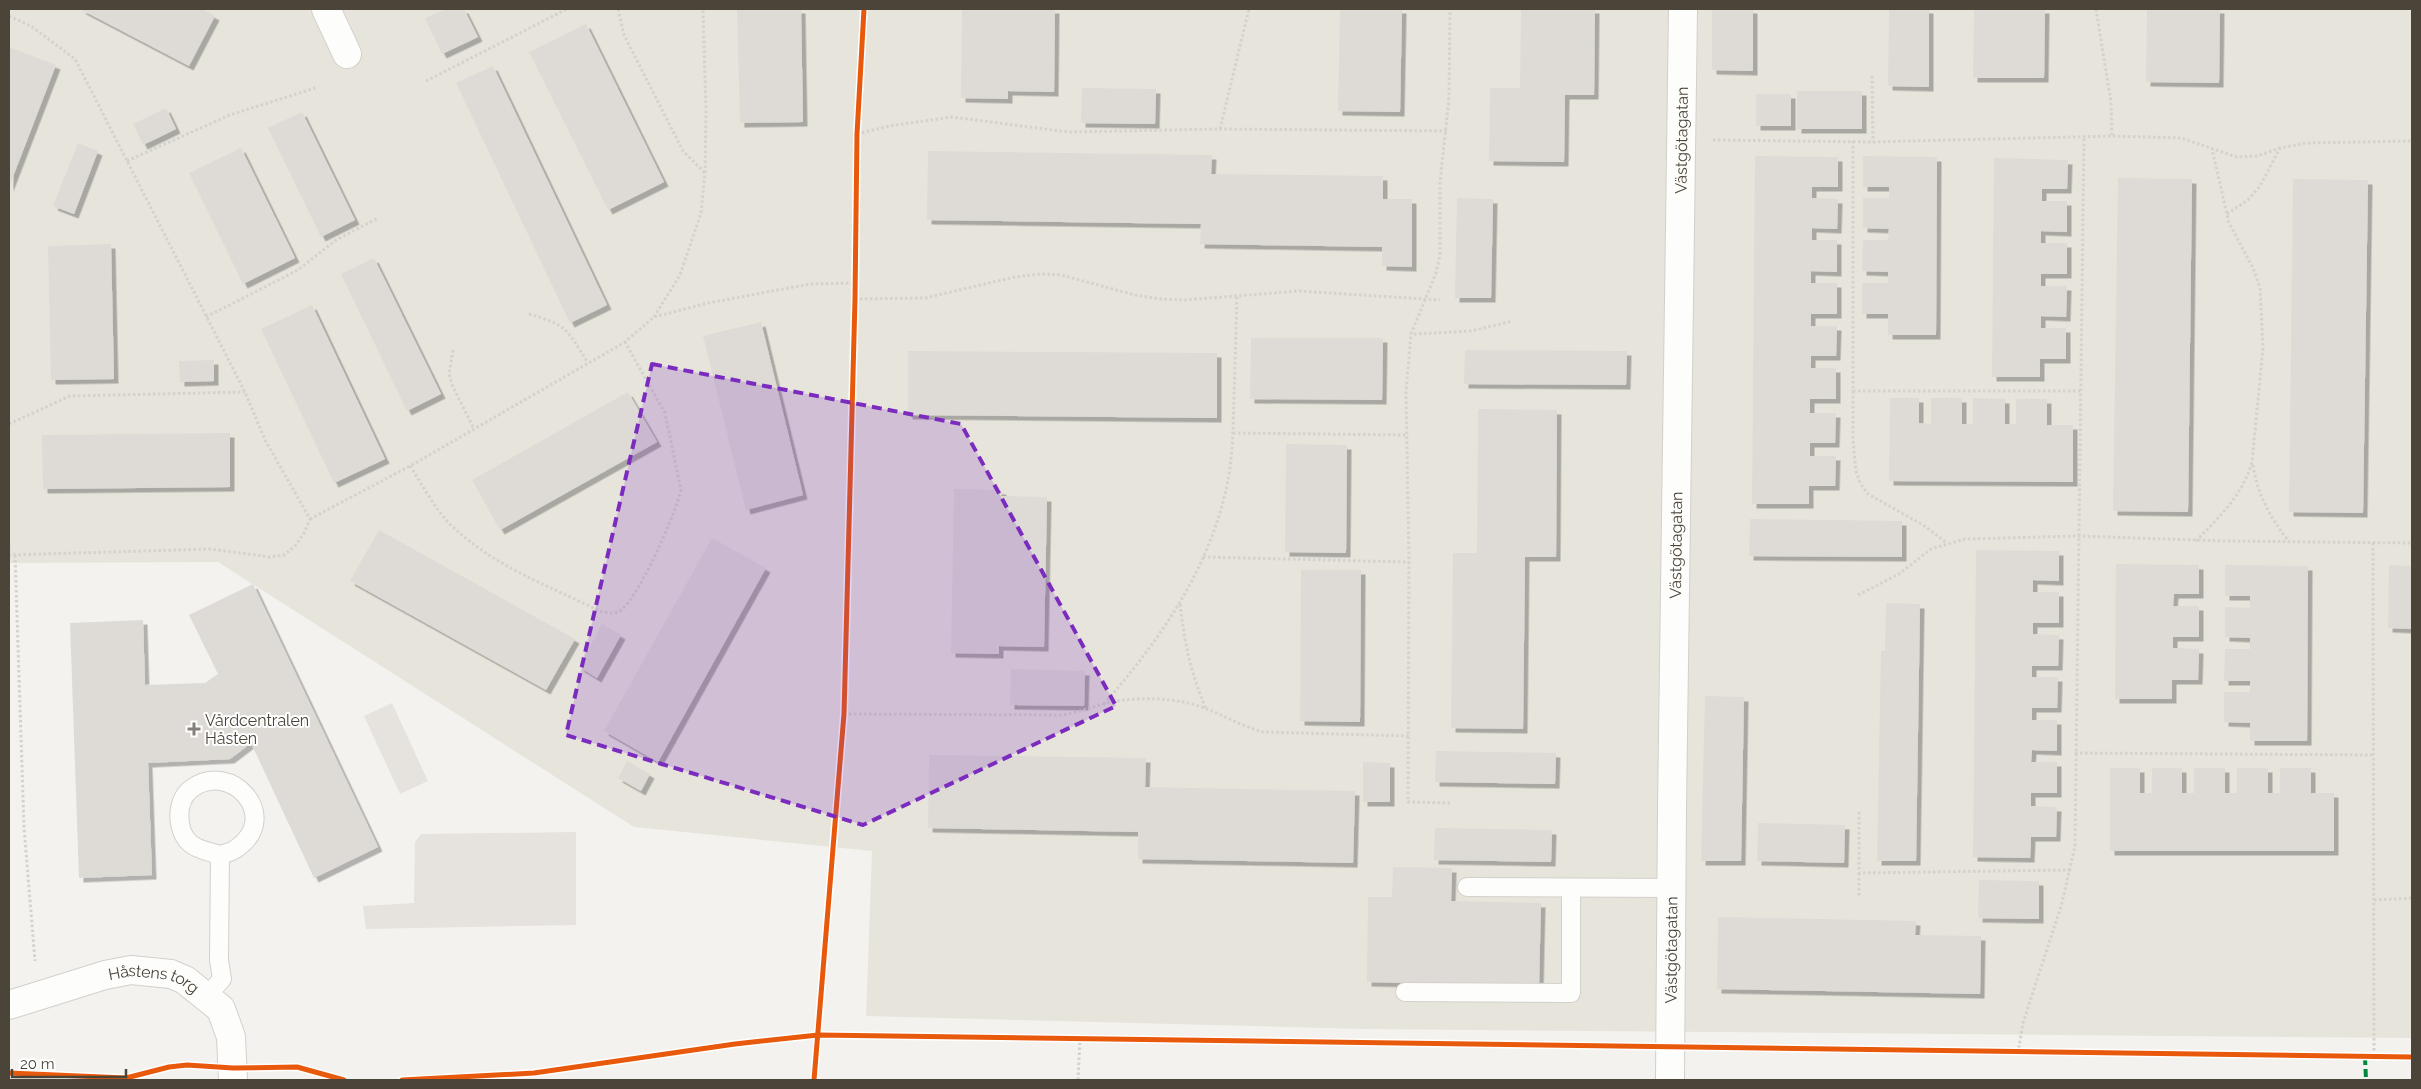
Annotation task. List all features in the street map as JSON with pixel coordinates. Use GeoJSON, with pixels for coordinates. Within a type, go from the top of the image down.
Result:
{"type":"FeatureCollection","features":[{"type":"Feature","properties":{"kind":"street"},"geometry":{"type":"LineString","coordinates":[[326,9],[347,54]]}},
{"type":"Feature","properties":{"kind":"street","name":"Västgötagatan"},"geometry":{"type":"LineString","coordinates":[[1670,1080],[1683,9]]}},
{"type":"Feature","properties":{"kind":"street","name":"Håstens torg"},"geometry":{"type":"LineString","coordinates":[[9,1005],[105,975],[131,970],[171,974],[185,980],[221,1009],[231,1037],[233,1080]]}},
{"type":"Feature","properties":{"kind":"lane"},"geometry":{"type":"LineString","coordinates":[[203,783],[233,784],[243,791],[252,803],[255,820],[249,836],[237,849],[220,855],[192,844],[183,833],[179,818],[181,804],[189,790],[203,783]]}},
{"type":"Feature","properties":{"kind":"lane"},"geometry":{"type":"LineString","coordinates":[[207,996],[222,979],[219,960],[220,855]]}},
{"type":"Feature","properties":{"kind":"lane"},"geometry":{"type":"LineString","coordinates":[[1467,886],[1671,888]]}},
{"type":"Feature","properties":{"kind":"lane"},"geometry":{"type":"LineString","coordinates":[[1406,992],[1571,993],[1571,888]]}},
{"type":"Feature","properties":{"kind":"path"},"geometry":{"type":"LineString","coordinates":[[426,81],[566,9]]}},
{"type":"Feature","properties":{"kind":"path"},"geometry":{"type":"LineString","coordinates":[[618,9],[624,35],[683,151],[705,174]]}},
{"type":"Feature","properties":{"kind":"path"},"geometry":{"type":"LineString","coordinates":[[9,544],[9,555],[211,549],[270,557],[284,555],[295,546],[304,533],[310,519],[410,466],[625,342],[654,317],[680,275],[701,213],[705,174],[704,9]]}},
{"type":"Feature","properties":{"kind":"path"},"geometry":{"type":"LineString","coordinates":[[1220,129],[1249,9]]}},
{"type":"Feature","properties":{"kind":"path"},"geometry":{"type":"LineString","coordinates":[[1450,9],[1447,131],[1440,182],[1440,255],[1436,273],[1411,334],[1406,392],[1409,562],[1408,802],[1450,803]]}},
{"type":"Feature","properties":{"kind":"path"},"geometry":{"type":"LineString","coordinates":[[2096,9],[2111,102],[2112,136]]}},
{"type":"Feature","properties":{"kind":"path"},"geometry":{"type":"LineString","coordinates":[[9,16],[32,26],[75,59],[245,392],[265,440],[286,481],[310,519]]}},
{"type":"Feature","properties":{"kind":"path"},"geometry":{"type":"LineString","coordinates":[[1872,76],[1873,142]]}},
{"type":"Feature","properties":{"kind":"path"},"geometry":{"type":"LineString","coordinates":[[127,162],[230,115],[318,87]]}},
{"type":"Feature","properties":{"kind":"path"},"geometry":{"type":"LineString","coordinates":[[857,134],[889,126],[952,117],[1068,132],[1220,129],[1447,131]]}},
{"type":"Feature","properties":{"kind":"path"},"geometry":{"type":"LineString","coordinates":[[1681,139],[1873,142],[2112,136],[2181,138],[2237,157],[2257,156],[2280,148],[2306,143],[2412,141]]}},
{"type":"Feature","properties":{"kind":"path"},"geometry":{"type":"LineString","coordinates":[[2018,1053],[2023,1023],[2071,870],[2075,846],[2084,137]]}},
{"type":"Feature","properties":{"kind":"path"},"geometry":{"type":"LineString","coordinates":[[1853,141],[1853,441],[1856,471],[1860,483],[1868,494],[1923,525],[1947,543]]}},
{"type":"Feature","properties":{"kind":"path"},"geometry":{"type":"LineString","coordinates":[[2196,541],[2239,493],[2252,462],[2263,348],[2260,288],[2253,268],[2227,214],[2212,148]]}},
{"type":"Feature","properties":{"kind":"path"},"geometry":{"type":"LineString","coordinates":[[2227,214],[2248,200],[2260,186],[2280,148]]}},
{"type":"Feature","properties":{"kind":"path"},"geometry":{"type":"LineString","coordinates":[[206,317],[298,270],[336,240],[378,218]]}},
{"type":"Feature","properties":{"kind":"path"},"geometry":{"type":"LineString","coordinates":[[855,299],[925,298],[1015,277],[1040,274],[1061,275],[1135,295],[1160,299],[1298,291],[1440,300]]}},
{"type":"Feature","properties":{"kind":"path"},"geometry":{"type":"LineString","coordinates":[[654,317],[778,288],[810,284],[854,283]]}},
{"type":"Feature","properties":{"kind":"path"},"geometry":{"type":"LineString","coordinates":[[1104,704],[1142,661],[1180,604],[1203,557],[1219,517],[1228,483],[1233,433],[1237,296]]}},
{"type":"Feature","properties":{"kind":"path"},"geometry":{"type":"LineString","coordinates":[[529,314],[560,324],[570,335],[588,363]]}},
{"type":"Feature","properties":{"kind":"path"},"geometry":{"type":"LineString","coordinates":[[1414,334],[1471,331],[1513,321]]}},
{"type":"Feature","properties":{"kind":"path"},"geometry":{"type":"LineString","coordinates":[[410,466],[453,528],[474,544],[509,565],[602,612],[613,613],[620,611],[628,603],[647,571],[678,503],[681,490],[665,413],[625,342]]}},
{"type":"Feature","properties":{"kind":"path"},"geometry":{"type":"LineString","coordinates":[[453,350],[449,374],[453,387],[474,429]]}},
{"type":"Feature","properties":{"kind":"path"},"geometry":{"type":"LineString","coordinates":[[1853,390],[2080,391]]}},
{"type":"Feature","properties":{"kind":"path"},"geometry":{"type":"LineString","coordinates":[[9,424],[70,396],[245,392]]}},
{"type":"Feature","properties":{"kind":"path"},"geometry":{"type":"LineString","coordinates":[[1233,433],[1407,435]]}},
{"type":"Feature","properties":{"kind":"path"},"geometry":{"type":"LineString","coordinates":[[2252,462],[2260,495],[2288,542]]}},
{"type":"Feature","properties":{"kind":"path"},"geometry":{"type":"LineString","coordinates":[[1858,595],[1899,574],[1932,549],[1965,539],[2078,536],[2196,541],[2412,543]]}},
{"type":"Feature","properties":{"kind":"path"},"geometry":{"type":"LineString","coordinates":[[2373,543],[2374,1057]]}},
{"type":"Feature","properties":{"kind":"path"},"geometry":{"type":"LineString","coordinates":[[15,555],[24,827],[36,970]]}},
{"type":"Feature","properties":{"kind":"path"},"geometry":{"type":"LineString","coordinates":[[1203,557],[1409,562]]}},
{"type":"Feature","properties":{"kind":"path"},"geometry":{"type":"LineString","coordinates":[[1180,604],[1184,642],[1192,676],[1206,709]]}},
{"type":"Feature","properties":{"kind":"path"},"geometry":{"type":"LineString","coordinates":[[844,714],[1062,715],[1082,712],[1104,704],[1148,698],[1187,703],[1206,709],[1246,728],[1263,732],[1409,736]]}},
{"type":"Feature","properties":{"kind":"path"},"geometry":{"type":"LineString","coordinates":[[2075,753],[2372,755]]}},
{"type":"Feature","properties":{"kind":"path"},"geometry":{"type":"LineString","coordinates":[[1859,812],[1859,896]]}},
{"type":"Feature","properties":{"kind":"path"},"geometry":{"type":"LineString","coordinates":[[1859,873],[2071,870]]}},
{"type":"Feature","properties":{"kind":"path"},"geometry":{"type":"LineString","coordinates":[[2374,900],[2412,898]]}},
{"type":"Feature","properties":{"kind":"path"},"geometry":{"type":"LineString","coordinates":[[1078,1080],[1080,1039]]}},
{"type":"Feature","properties":{"kind":"highlighted area"},"geometry":{"type":"Polygon","coordinates":[[[652,364],[961,424],[1116,706],[863,825],[566,735],[652,364]]]}},
{"type":"Feature","properties":{"kind":"shaded area"},"geometry":{"type":"Polygon","coordinates":[[[9,9],[2412,9],[2412,1038],[1363,1029],[866,1016],[872,851],[634,827],[218,562],[9,563],[9,9]]]}},
{"type":"Feature","properties":{"kind":"shaded area"},"geometry":{"type":"Polygon","coordinates":[[[392,703],[428,781],[400,794],[364,716],[392,703]]]}},
{"type":"Feature","properties":{"kind":"shaded area"},"geometry":{"type":"Polygon","coordinates":[[[576,832],[576,925],[366,929],[363,906],[414,903],[415,842],[421,834],[576,832]]]}},
{"type":"Feature","properties":{"kind":"building"},"geometry":{"type":"Polygon","coordinates":[[[80,9],[202,9],[215,16],[189,66],[80,9]]]}},
{"type":"Feature","properties":{"kind":"building"},"geometry":{"type":"Polygon","coordinates":[[[446,9],[464,9],[478,37],[442,54],[425,18],[446,9]]]}},
{"type":"Feature","properties":{"kind":"building"},"geometry":{"type":"Polygon","coordinates":[[[737,9],[801,9],[803,122],[740,123],[737,9]]]}},
{"type":"Feature","properties":{"kind":"building"},"geometry":{"type":"Polygon","coordinates":[[[962,9],[1055,9],[1054,92],[1008,91],[1008,99],[961,98],[962,9]]]}},
{"type":"Feature","properties":{"kind":"building"},"geometry":{"type":"Polygon","coordinates":[[[1340,9],[1402,9],[1400,112],[1338,111],[1340,9]]]}},
{"type":"Feature","properties":{"kind":"building"},"geometry":{"type":"Polygon","coordinates":[[[1521,9],[1595,9],[1594,95],[1565,95],[1564,162],[1489,161],[1490,88],[1520,88],[1521,9]]]}},
{"type":"Feature","properties":{"kind":"building"},"geometry":{"type":"Polygon","coordinates":[[[1712,9],[1753,9],[1753,71],[1712,70],[1712,9]]]}},
{"type":"Feature","properties":{"kind":"building"},"geometry":{"type":"Polygon","coordinates":[[[1889,9],[1929,9],[1929,87],[1888,86],[1889,9]]]}},
{"type":"Feature","properties":{"kind":"building"},"geometry":{"type":"Polygon","coordinates":[[[1974,9],[2045,9],[2044,78],[1973,78],[1974,9]]]}},
{"type":"Feature","properties":{"kind":"building"},"geometry":{"type":"Polygon","coordinates":[[[2147,9],[2220,9],[2219,83],[2146,82],[2147,9]]]}},
{"type":"Feature","properties":{"kind":"building"},"geometry":{"type":"Polygon","coordinates":[[[586,24],[664,182],[608,210],[529,52],[586,24]]]}},
{"type":"Feature","properties":{"kind":"building"},"geometry":{"type":"Polygon","coordinates":[[[9,47],[56,65],[9,187],[9,47]]]}},
{"type":"Feature","properties":{"kind":"building"},"geometry":{"type":"Polygon","coordinates":[[[493,66],[607,305],[570,323],[456,83],[493,66]]]}},
{"type":"Feature","properties":{"kind":"building"},"geometry":{"type":"Polygon","coordinates":[[[1082,88],[1156,89],[1155,124],[1081,123],[1082,88]]]}},
{"type":"Feature","properties":{"kind":"building"},"geometry":{"type":"Polygon","coordinates":[[[1797,91],[1862,91],[1862,129],[1797,129],[1797,91]]]}},
{"type":"Feature","properties":{"kind":"building"},"geometry":{"type":"Polygon","coordinates":[[[1756,94],[1791,94],[1791,126],[1756,126],[1756,94]]]}},
{"type":"Feature","properties":{"kind":"building"},"geometry":{"type":"Polygon","coordinates":[[[166,108],[176,129],[143,145],[133,124],[166,108]]]}},
{"type":"Feature","properties":{"kind":"building"},"geometry":{"type":"Polygon","coordinates":[[[302,112],[355,220],[321,237],[268,128],[302,112]]]}},
{"type":"Feature","properties":{"kind":"building"},"geometry":{"type":"Polygon","coordinates":[[[78,143],[98,151],[74,214],[53,206],[78,143]]]}},
{"type":"Feature","properties":{"kind":"building"},"geometry":{"type":"Polygon","coordinates":[[[241,148],[295,258],[243,284],[189,173],[241,148]]]}},
{"type":"Feature","properties":{"kind":"building"},"geometry":{"type":"Polygon","coordinates":[[[928,151],[1212,155],[1211,174],[1383,176],[1383,199],[1412,199],[1412,267],[1382,266],[1382,247],[1200,244],[1201,224],[927,220],[928,151]]]}},
{"type":"Feature","properties":{"kind":"building"},"geometry":{"type":"Polygon","coordinates":[[[1755,156],[1838,157],[1838,187],[1812,187],[1812,198],[1838,199],[1837,229],[1812,228],[1812,240],[1837,240],[1837,272],[1811,271],[1811,283],[1837,283],[1837,314],[1811,314],[1811,326],[1837,326],[1836,356],[1811,356],[1811,368],[1836,368],[1836,399],[1810,399],[1810,413],[1836,413],[1835,443],[1810,443],[1810,456],[1836,456],[1835,486],[1809,486],[1809,504],[1752,504],[1755,156]]]}},
{"type":"Feature","properties":{"kind":"building"},"geometry":{"type":"Polygon","coordinates":[[[1863,156],[1937,157],[1936,335],[1888,335],[1888,314],[1862,314],[1862,283],[1888,283],[1888,272],[1862,271],[1863,240],[1888,240],[1889,229],[1863,228],[1863,198],[1889,198],[1889,187],[1863,187],[1863,156]]]}},
{"type":"Feature","properties":{"kind":"building"},"geometry":{"type":"Polygon","coordinates":[[[1994,158],[2068,160],[2067,189],[2042,189],[2042,201],[2067,201],[2067,232],[2041,231],[2041,243],[2067,243],[2067,274],[2041,274],[2041,286],[2067,286],[2066,317],[2041,316],[2041,328],[2066,328],[2066,359],[2040,359],[2040,377],[1992,377],[1994,158]]]}},
{"type":"Feature","properties":{"kind":"building"},"geometry":{"type":"Polygon","coordinates":[[[2118,178],[2192,179],[2188,512],[2113,511],[2118,178]]]}},
{"type":"Feature","properties":{"kind":"building"},"geometry":{"type":"Polygon","coordinates":[[[2293,179],[2368,180],[2363,513],[2289,512],[2293,179]]]}},
{"type":"Feature","properties":{"kind":"building"},"geometry":{"type":"Polygon","coordinates":[[[1457,198],[1493,199],[1491,298],[1455,298],[1457,198]]]}},
{"type":"Feature","properties":{"kind":"building"},"geometry":{"type":"Polygon","coordinates":[[[111,244],[114,379],[51,380],[48,246],[111,244]]]}},
{"type":"Feature","properties":{"kind":"building"},"geometry":{"type":"Polygon","coordinates":[[[374,258],[441,394],[407,411],[341,274],[374,258]]]}},
{"type":"Feature","properties":{"kind":"building"},"geometry":{"type":"Polygon","coordinates":[[[312,305],[385,459],[334,483],[261,329],[312,305]]]}},
{"type":"Feature","properties":{"kind":"building"},"geometry":{"type":"Polygon","coordinates":[[[761,322],[803,495],[746,510],[703,336],[761,322]]]}},
{"type":"Feature","properties":{"kind":"building"},"geometry":{"type":"Polygon","coordinates":[[[1251,338],[1383,338],[1382,400],[1250,399],[1251,338]]]}},
{"type":"Feature","properties":{"kind":"building"},"geometry":{"type":"Polygon","coordinates":[[[1465,350],[1627,351],[1626,385],[1464,384],[1465,350]]]}},
{"type":"Feature","properties":{"kind":"building"},"geometry":{"type":"Polygon","coordinates":[[[908,351],[1217,353],[1217,418],[908,415],[908,351]]]}},
{"type":"Feature","properties":{"kind":"building"},"geometry":{"type":"Polygon","coordinates":[[[214,360],[214,381],[180,382],[179,361],[214,360]]]}},
{"type":"Feature","properties":{"kind":"building"},"geometry":{"type":"Polygon","coordinates":[[[628,392],[657,442],[500,530],[472,480],[628,392]]]}},
{"type":"Feature","properties":{"kind":"building"},"geometry":{"type":"Polygon","coordinates":[[[1890,398],[1919,398],[1919,423],[1931,424],[1931,398],[1962,398],[1962,424],[1973,424],[1973,398],[2005,399],[2005,424],[2016,424],[2016,399],[2047,399],[2047,425],[2073,425],[2073,482],[1889,481],[1890,398]]]}},
{"type":"Feature","properties":{"kind":"building"},"geometry":{"type":"Polygon","coordinates":[[[1478,409],[1557,410],[1556,557],[1525,557],[1523,729],[1451,728],[1453,553],[1477,553],[1478,409]]]}},
{"type":"Feature","properties":{"kind":"building"},"geometry":{"type":"Polygon","coordinates":[[[230,433],[230,487],[43,489],[42,435],[230,433]]]}},
{"type":"Feature","properties":{"kind":"building"},"geometry":{"type":"Polygon","coordinates":[[[1286,444],[1347,445],[1346,553],[1285,552],[1286,444]]]}},
{"type":"Feature","properties":{"kind":"building"},"geometry":{"type":"Polygon","coordinates":[[[954,489],[1002,490],[1001,496],[1047,497],[1044,647],[999,646],[999,654],[951,653],[954,489]]]}},
{"type":"Feature","properties":{"kind":"building"},"geometry":{"type":"Polygon","coordinates":[[[1750,519],[1902,521],[1902,557],[1749,556],[1750,519]]]}},
{"type":"Feature","properties":{"kind":"building"},"geometry":{"type":"Polygon","coordinates":[[[379,530],[575,639],[546,690],[350,581],[379,530]]]}},
{"type":"Feature","properties":{"kind":"building"},"geometry":{"type":"Polygon","coordinates":[[[712,538],[766,568],[658,762],[604,731],[712,538]]]}},
{"type":"Feature","properties":{"kind":"building"},"geometry":{"type":"Polygon","coordinates":[[[1976,550],[2059,551],[2059,581],[2033,580],[2033,592],[2059,592],[2059,623],[2033,623],[2033,634],[2059,635],[2058,666],[2032,666],[2032,677],[2058,677],[2057,708],[2032,708],[2032,720],[2057,720],[2057,751],[2032,750],[2031,762],[2057,762],[2057,793],[2031,793],[2031,806],[2057,807],[2056,837],[2031,837],[2030,858],[1973,857],[1976,550]]]}},
{"type":"Feature","properties":{"kind":"building"},"geometry":{"type":"Polygon","coordinates":[[[2116,564],[2199,565],[2199,594],[2174,594],[2173,606],[2199,606],[2199,637],[2173,637],[2173,648],[2199,649],[2198,680],[2172,680],[2172,699],[2115,699],[2116,564]]]}},
{"type":"Feature","properties":{"kind":"building"},"geometry":{"type":"Polygon","coordinates":[[[2225,565],[2308,566],[2307,741],[2250,741],[2250,723],[2224,722],[2224,692],[2250,692],[2250,681],[2224,681],[2225,649],[2250,649],[2250,638],[2225,637],[2225,607],[2250,608],[2250,596],[2225,596],[2225,565]]]}},
{"type":"Feature","properties":{"kind":"building"},"geometry":{"type":"Polygon","coordinates":[[[2389,565],[2412,566],[2412,629],[2388,628],[2389,565]]]}},
{"type":"Feature","properties":{"kind":"building"},"geometry":{"type":"Polygon","coordinates":[[[1301,570],[1361,570],[1360,722],[1300,721],[1301,570]]]}},
{"type":"Feature","properties":{"kind":"building"},"geometry":{"type":"Polygon","coordinates":[[[253,584],[378,847],[314,878],[251,743],[230,759],[148,763],[152,875],[79,878],[70,623],[143,620],[145,685],[205,683],[218,674],[189,615],[253,584]]]}},
{"type":"Feature","properties":{"kind":"building"},"geometry":{"type":"Polygon","coordinates":[[[1886,603],[1920,604],[1916,861],[1877,861],[1881,651],[1885,651],[1886,603]]]}},
{"type":"Feature","properties":{"kind":"building"},"geometry":{"type":"Polygon","coordinates":[[[602,624],[621,635],[597,678],[579,667],[602,624]]]}},
{"type":"Feature","properties":{"kind":"building"},"geometry":{"type":"Polygon","coordinates":[[[1011,669],[1085,671],[1084,706],[1010,705],[1011,669]]]}},
{"type":"Feature","properties":{"kind":"building"},"geometry":{"type":"Polygon","coordinates":[[[1705,696],[1744,697],[1741,861],[1701,861],[1705,696]]]}},
{"type":"Feature","properties":{"kind":"building"},"geometry":{"type":"Polygon","coordinates":[[[1436,751],[1556,753],[1555,784],[1435,782],[1436,751]]]}},
{"type":"Feature","properties":{"kind":"building"},"geometry":{"type":"Polygon","coordinates":[[[929,755],[1146,758],[1145,787],[1355,791],[1353,863],[1138,859],[1138,832],[928,828],[929,755]]]}},
{"type":"Feature","properties":{"kind":"building"},"geometry":{"type":"Polygon","coordinates":[[[627,761],[650,774],[641,791],[618,778],[627,761]]]}},
{"type":"Feature","properties":{"kind":"building"},"geometry":{"type":"Polygon","coordinates":[[[1363,762],[1390,763],[1390,802],[1363,802],[1363,762]]]}},
{"type":"Feature","properties":{"kind":"building"},"geometry":{"type":"Polygon","coordinates":[[[2110,768],[2140,768],[2140,793],[2152,793],[2152,768],[2182,768],[2182,793],[2194,793],[2194,768],[2225,768],[2225,793],[2237,793],[2237,768],[2268,768],[2268,793],[2280,793],[2280,768],[2311,768],[2311,793],[2334,793],[2334,851],[2110,851],[2110,768]]]}},
{"type":"Feature","properties":{"kind":"building"},"geometry":{"type":"Polygon","coordinates":[[[1758,823],[1845,825],[1844,863],[1757,861],[1758,823]]]}},
{"type":"Feature","properties":{"kind":"building"},"geometry":{"type":"Polygon","coordinates":[[[1435,828],[1552,830],[1551,862],[1434,860],[1435,828]]]}},
{"type":"Feature","properties":{"kind":"building"},"geometry":{"type":"Polygon","coordinates":[[[1393,867],[1452,868],[1451,901],[1541,903],[1539,986],[1367,982],[1368,897],[1392,897],[1393,867]]]}},
{"type":"Feature","properties":{"kind":"building"},"geometry":{"type":"Polygon","coordinates":[[[1979,880],[2039,881],[2039,919],[1978,918],[1979,880]]]}},
{"type":"Feature","properties":{"kind":"building"},"geometry":{"type":"Polygon","coordinates":[[[1718,917],[1916,921],[1915,935],[1981,936],[1980,994],[1717,989],[1718,917]]]}},
{"type":"Feature","properties":{"kind":"marked path"},"geometry":{"type":"LineString","coordinates":[[2365,1057],[2366,1080]]}},
{"type":"Feature","properties":{"kind":"cycle path"},"geometry":{"type":"LineString","coordinates":[[814,1080],[844,714],[855,299],[857,134],[864,9]]}},
{"type":"Feature","properties":{"kind":"cycle path"},"geometry":{"type":"LineString","coordinates":[[402,1080],[534,1073],[735,1044],[818,1035],[2412,1057]]}},
{"type":"Feature","properties":{"kind":"cycle path"},"geometry":{"type":"LineString","coordinates":[[9,1073],[126,1078],[169,1067],[187,1065],[233,1068],[297,1067],[344,1080]]}},
{"type":"Feature","properties":{"kind":"place","name":"Vårdcentralen Håsten"},"geometry":{"type":"Point","coordinates":[194,729]}}]}
